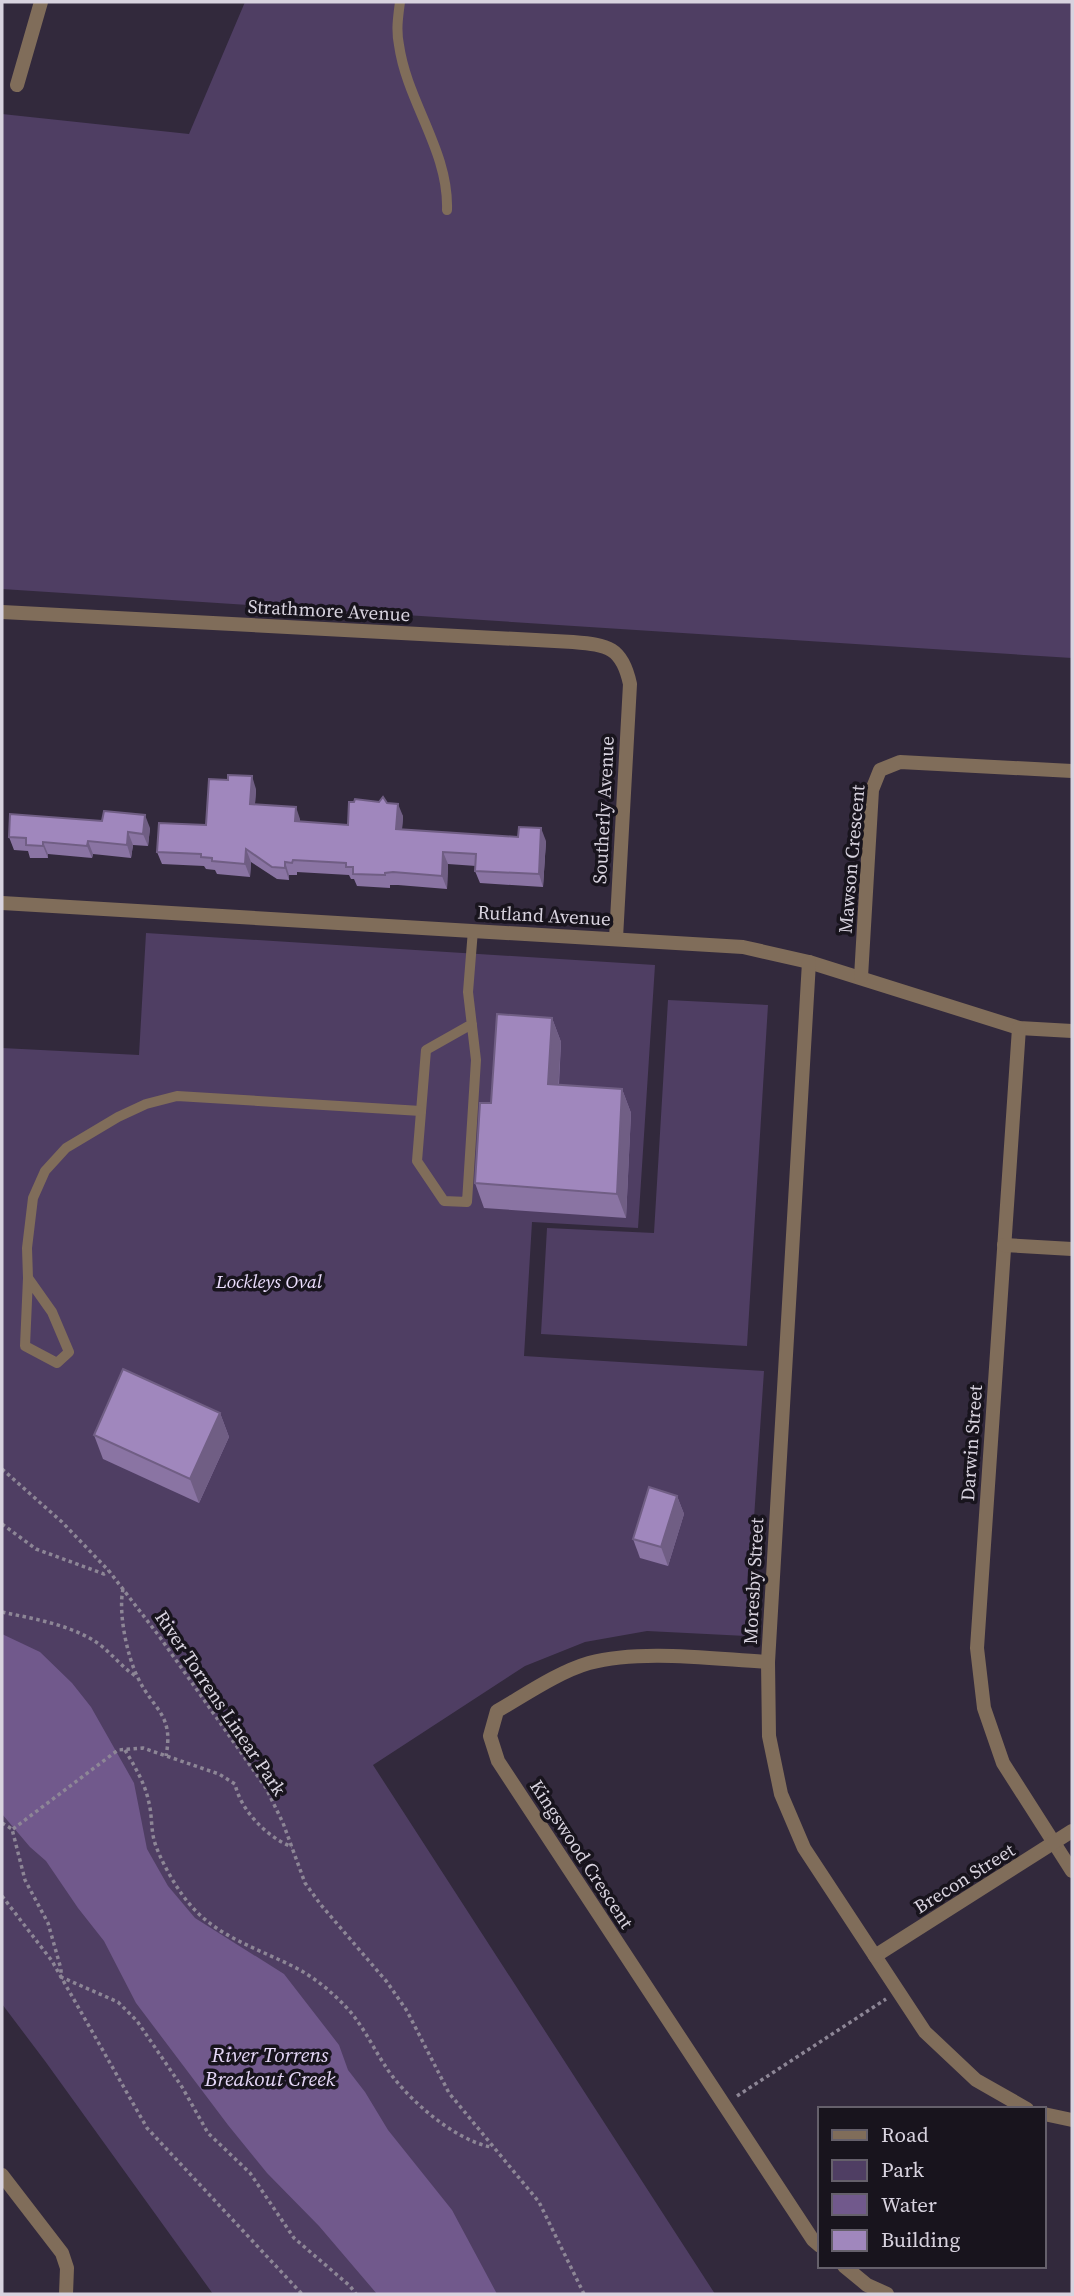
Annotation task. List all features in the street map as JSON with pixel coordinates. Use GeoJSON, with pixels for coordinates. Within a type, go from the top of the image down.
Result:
{"type":"FeatureCollection","features":[{"type":"Feature","properties":{"kind":"street"},"geometry":{"type":"LineString","coordinates":[[17,85],[41,2]]}},
{"type":"Feature","properties":{"kind":"street","name":"Strathmore Avenue"},"geometry":{"type":"LineString","coordinates":[[2,612],[598,644],[617,652],[626,666],[629,684]]}},
{"type":"Feature","properties":{"kind":"street","name":"Southerly Avenue"},"geometry":{"type":"LineString","coordinates":[[615,938],[629,684]]}},
{"type":"Feature","properties":{"kind":"street","name":"Mawson Crescent"},"geometry":{"type":"LineString","coordinates":[[861,977],[872,790],[880,770],[900,762],[1072,771]]}},
{"type":"Feature","properties":{"kind":"street","name":"Rutland Avenue"},"geometry":{"type":"LineString","coordinates":[[2,903],[743,947],[861,977],[1019,1028],[1072,1031]]}},
{"type":"Feature","properties":{"kind":"street","name":"Moresby Street"},"geometry":{"type":"LineString","coordinates":[[809,962],[768,1662],[769,1737],[781,1794],[803,1848],[925,2032],[976,2080],[1023,2107]]}},
{"type":"Feature","properties":{"kind":"street","name":"Darwin Street"},"geometry":{"type":"LineString","coordinates":[[1019,1028],[977,1648],[984,1708],[1003,1763],[1072,1871]]}},
{"type":"Feature","properties":{"kind":"street"},"geometry":{"type":"LineString","coordinates":[[1004,1245],[1072,1249]]}},
{"type":"Feature","properties":{"kind":"street","name":"Kingswood Crescent"},"geometry":{"type":"LineString","coordinates":[[768,1662],[636,1656],[588,1663],[541,1685],[497,1711],[490,1736],[498,1761],[818,2244]]}},
{"type":"Feature","properties":{"kind":"street","name":"Brecon Street"},"geometry":{"type":"LineString","coordinates":[[875,1956],[1072,1831]]}},
{"type":"Feature","properties":{"kind":"street"},"geometry":{"type":"LineString","coordinates":[[1046,2114],[1072,2120]]}},
{"type":"Feature","properties":{"kind":"street"},"geometry":{"type":"LineString","coordinates":[[2,2175],[62,2253],[67,2268],[66,2294]]}},
{"type":"Feature","properties":{"kind":"street"},"geometry":{"type":"LineString","coordinates":[[846,2268],[867,2285],[887,2294]]}},
{"type":"Feature","properties":{"kind":"lane"},"geometry":{"type":"LineString","coordinates":[[400,2],[397,27],[399,47],[408,81],[431,134],[447,191],[447,210]]}},
{"type":"Feature","properties":{"kind":"lane"},"geometry":{"type":"LineString","coordinates":[[472,1024],[426,1050],[417,1161],[444,1200],[467,1202],[477,1060],[468,992],[473,930]]}},
{"type":"Feature","properties":{"kind":"lane"},"geometry":{"type":"LineString","coordinates":[[28,1278],[52,1312],[69,1352],[57,1363],[25,1346],[27,1248],[33,1198],[45,1171],[66,1149],[91,1131],[146,1104],[177,1096],[421,1111]]}},
{"type":"Feature","properties":{"kind":"path","name":"River Torrens Linear Park"},"geometry":{"type":"LineString","coordinates":[[2,1469],[62,1522],[109,1571],[159,1636],[266,1788],[305,1883],[387,1982],[407,2011],[449,2093],[539,2202],[584,2294]]}},
{"type":"Feature","properties":{"kind":"path"},"geometry":{"type":"LineString","coordinates":[[2,1524],[36,1549],[104,1574],[109,1571]]}},
{"type":"Feature","properties":{"kind":"path"},"geometry":{"type":"LineString","coordinates":[[122,1589],[120,1612],[137,1677],[165,1719],[170,1736],[166,1756]]}},
{"type":"Feature","properties":{"kind":"path"},"geometry":{"type":"LineString","coordinates":[[2,1612],[56,1624],[81,1633],[99,1644],[122,1668],[137,1677]]}},
{"type":"Feature","properties":{"kind":"path"},"geometry":{"type":"LineString","coordinates":[[12,1829],[118,1750],[143,1748],[219,1774],[235,1784],[237,1795],[265,1830],[279,1842],[292,1847]]}},
{"type":"Feature","properties":{"kind":"path"},"geometry":{"type":"LineString","coordinates":[[125,1750],[141,1776],[160,1856],[187,1901],[235,1941],[301,1970],[323,1986],[346,2007],[369,2036],[384,2066],[405,2091],[433,2116],[476,2144],[493,2147]]}},
{"type":"Feature","properties":{"kind":"path"},"geometry":{"type":"LineString","coordinates":[[2,1823],[12,1829],[25,1880],[48,1923],[61,1977]]}},
{"type":"Feature","properties":{"kind":"path"},"geometry":{"type":"LineString","coordinates":[[2,1896],[52,1961],[147,2128],[302,2294]]}},
{"type":"Feature","properties":{"kind":"path"},"geometry":{"type":"LineString","coordinates":[[61,1977],[118,2002],[137,2021],[208,2133],[250,2173],[294,2238],[351,2286],[356,2294]]}},
{"type":"Feature","properties":{"kind":"path"},"geometry":{"type":"LineString","coordinates":[[723,2104],[898,1991]]}},
{"type":"Feature","properties":{"kind":"green space"},"geometry":{"type":"Polygon","coordinates":[[[245,2],[1072,2],[1072,658],[2,589],[2,114],[189,134],[245,2]]]}},
{"type":"Feature","properties":{"kind":"green space","name":"Lockleys Oval"},"geometry":{"type":"Polygon","coordinates":[[[146,933],[655,965],[638,1228],[532,1222],[524,1356],[764,1371],[746,1636],[647,1631],[585,1642],[525,1666],[373,1765],[715,2294],[213,2294],[2,2004],[2,1048],[139,1055],[146,933]]]}},
{"type":"Feature","properties":{"kind":"green space"},"geometry":{"type":"Polygon","coordinates":[[[668,1000],[768,1005],[747,1346],[541,1334],[547,1228],[654,1233],[668,1000]]]}},
{"type":"Feature","properties":{"kind":"water","name":"River Torrens Breakout Creek"},"geometry":{"type":"Polygon","coordinates":[[[2,1634],[40,1652],[72,1683],[91,1707],[134,1783],[147,1849],[168,1886],[195,1918],[284,1974],[339,2045],[348,2070],[388,2130],[452,2210],[497,2294],[377,2294],[319,2226],[267,2173],[136,2003],[104,1941],[46,1861],[30,1847],[2,1814],[2,1634]]]}},
{"type":"Feature","properties":{"kind":"building"},"geometry":{"type":"Polygon","coordinates":[[[228,775],[252,776],[250,804],[296,807],[295,821],[348,825],[349,802],[354,802],[355,799],[379,802],[383,797],[387,803],[398,804],[396,829],[518,837],[519,827],[541,828],[539,874],[475,871],[476,854],[443,852],[442,876],[393,872],[385,875],[353,874],[353,867],[346,867],[346,863],[293,860],[292,863],[285,862],[285,868],[272,867],[246,849],[245,864],[212,861],[212,858],[201,857],[201,854],[157,852],[159,823],[206,825],[209,779],[228,780],[228,775]]]}},
{"type":"Feature","properties":{"kind":"building"},"geometry":{"type":"Polygon","coordinates":[[[104,811],[145,815],[143,834],[128,832],[127,845],[88,841],[87,846],[43,842],[43,846],[26,845],[26,838],[9,837],[10,814],[102,821],[104,811]]]}},
{"type":"Feature","properties":{"kind":"building"},"geometry":{"type":"Polygon","coordinates":[[[497,1014],[552,1018],[548,1084],[622,1089],[617,1194],[475,1183],[480,1103],[491,1103],[497,1014]]]}},
{"type":"Feature","properties":{"kind":"building"},"geometry":{"type":"Polygon","coordinates":[[[123,1369],[220,1413],[190,1479],[94,1435],[123,1369]]]}},
{"type":"Feature","properties":{"kind":"building"},"geometry":{"type":"Polygon","coordinates":[[[649,1487],[677,1496],[661,1547],[633,1539],[649,1487]]]}}]}
